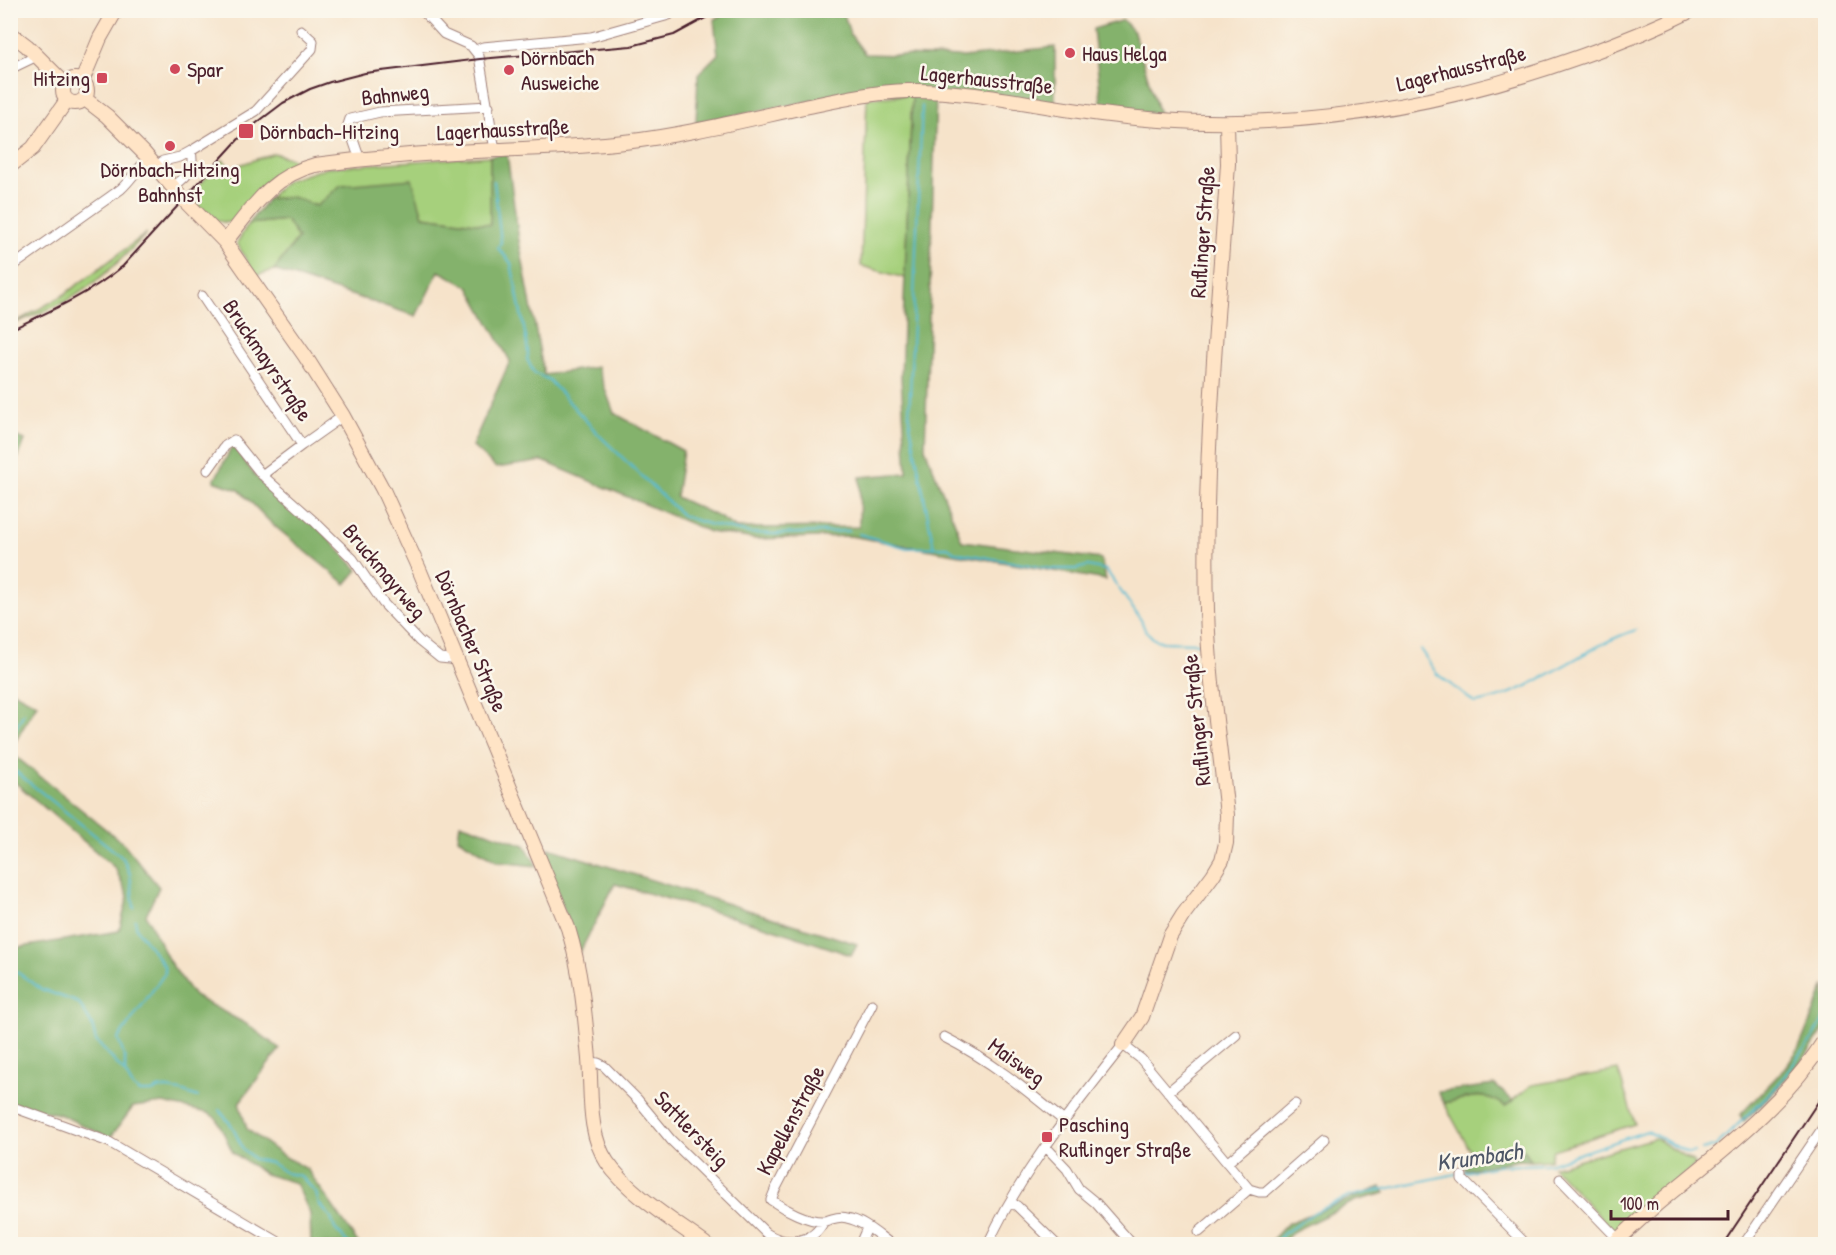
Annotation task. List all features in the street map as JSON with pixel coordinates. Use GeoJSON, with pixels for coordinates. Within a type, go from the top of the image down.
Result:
{"type":"FeatureCollection","features":[{"type":"Feature","properties":{"kind":"street"},"geometry":{"type":"LineString","coordinates":[[82,81],[71,79],[65,84],[63,94],[67,100],[77,103],[85,99],[87,91],[82,81],[100,38],[116,10]]}},
{"type":"Feature","properties":{"kind":"street"},"geometry":{"type":"LineString","coordinates":[[422,10],[444,34],[476,50],[482,64],[495,150]]}},
{"type":"Feature","properties":{"kind":"street","name":"Lagerhausstraße"},"geometry":{"type":"LineString","coordinates":[[225,242],[268,190],[289,174],[315,165],[634,141],[696,131],[854,97],[911,91],[955,92],[1157,120],[1227,123],[1313,118],[1454,95],[1573,59],[1657,27],[1692,10]]}},
{"type":"Feature","properties":{"kind":"street"},"geometry":{"type":"LineString","coordinates":[[476,50],[483,47],[591,37],[669,15]]}},
{"type":"Feature","properties":{"kind":"street"},"geometry":{"type":"LineString","coordinates":[[10,268],[121,189],[135,170],[152,163],[180,157],[260,108],[312,49],[313,41],[301,30]]}},
{"type":"Feature","properties":{"kind":"street"},"geometry":{"type":"LineString","coordinates":[[10,33],[65,84]]}},
{"type":"Feature","properties":{"kind":"street"},"geometry":{"type":"LineString","coordinates":[[10,69],[37,56]]}},
{"type":"Feature","properties":{"kind":"street","name":"Dörnbacher Straße"},"geometry":{"type":"LineString","coordinates":[[85,99],[116,124],[225,242],[305,356],[343,416],[399,522],[568,928],[579,972],[593,1125],[598,1143],[606,1160],[617,1174],[705,1245]]}},
{"type":"Feature","properties":{"kind":"street"},"geometry":{"type":"LineString","coordinates":[[10,166],[33,148],[67,100]]}},
{"type":"Feature","properties":{"kind":"street","name":"Bahnweg"},"geometry":{"type":"LineString","coordinates":[[360,160],[348,125],[350,119],[380,112],[489,106]]}},
{"type":"Feature","properties":{"kind":"street","name":"Ruflinger Straße"},"geometry":{"type":"LineString","coordinates":[[988,1245],[1010,1202],[1046,1147],[1142,1017],[1170,936],[1217,869],[1226,843],[1227,815],[1208,627],[1207,574],[1209,451],[1229,140],[1227,123]]}},
{"type":"Feature","properties":{"kind":"street"},"geometry":{"type":"LineString","coordinates":[[172,187],[192,168],[191,151]]}},
{"type":"Feature","properties":{"kind":"street","name":"Bruckmayrstraße"},"geometry":{"type":"LineString","coordinates":[[202,296],[302,445]]}},
{"type":"Feature","properties":{"kind":"street","name":"Bruckmayrstraße"},"geometry":{"type":"LineString","coordinates":[[262,475],[343,416]]}},
{"type":"Feature","properties":{"kind":"street"},"geometry":{"type":"LineString","coordinates":[[208,470],[225,446],[234,440],[262,475]]}},
{"type":"Feature","properties":{"kind":"street","name":"Bruckmayrweg"},"geometry":{"type":"LineString","coordinates":[[262,475],[353,559],[383,603],[419,641],[440,658],[456,657]]}},
{"type":"Feature","properties":{"kind":"street","name":"Kapellenstraße"},"geometry":{"type":"LineString","coordinates":[[872,1004],[771,1200],[809,1218],[824,1221],[843,1217],[854,1220],[891,1245]]}},
{"type":"Feature","properties":{"kind":"street"},"geometry":{"type":"LineString","coordinates":[[1168,1092],[1236,1035]]}},
{"type":"Feature","properties":{"kind":"street","name":"Maisweg"},"geometry":{"type":"LineString","coordinates":[[944,1037],[979,1055],[1004,1072],[1064,1121]]}},
{"type":"Feature","properties":{"kind":"street"},"geometry":{"type":"LineString","coordinates":[[1560,1179],[1616,1242],[1771,1107],[1797,1079],[1826,1038]]}},
{"type":"Feature","properties":{"kind":"street"},"geometry":{"type":"LineString","coordinates":[[1123,1045],[1141,1059],[1249,1189],[1265,1192],[1324,1140]]}},
{"type":"Feature","properties":{"kind":"street","name":"Sattlersteig"},"geometry":{"type":"LineString","coordinates":[[589,1062],[604,1066],[638,1100],[670,1140],[706,1172],[766,1233],[783,1241],[800,1241],[815,1233],[824,1221]]}},
{"type":"Feature","properties":{"kind":"street"},"geometry":{"type":"LineString","coordinates":[[1227,1162],[1295,1104]]}},
{"type":"Feature","properties":{"kind":"street"},"geometry":{"type":"LineString","coordinates":[[10,1106],[109,1142],[282,1245]]}},
{"type":"Feature","properties":{"kind":"street"},"geometry":{"type":"LineString","coordinates":[[1744,1245],[1826,1123]]}},
{"type":"Feature","properties":{"kind":"street"},"geometry":{"type":"LineString","coordinates":[[1046,1147],[1067,1169],[1079,1190],[1096,1203],[1132,1245]]}},
{"type":"Feature","properties":{"kind":"street"},"geometry":{"type":"LineString","coordinates":[[1462,1176],[1462,1179],[1526,1245]]}},
{"type":"Feature","properties":{"kind":"street"},"geometry":{"type":"LineString","coordinates":[[1199,1232],[1249,1189]]}},
{"type":"Feature","properties":{"kind":"street"},"geometry":{"type":"LineString","coordinates":[[1010,1202],[1017,1206],[1056,1245]]}},
{"type":"Feature","properties":{"kind":"street"},"geometry":{"type":"LineString","coordinates":[[860,1245],[867,1228]]}},
{"type":"Feature","properties":{"kind":"green space"},"geometry":{"type":"Polygon","coordinates":[[[728,11],[843,11],[850,34],[865,54],[963,57],[1055,47],[1055,102],[859,92],[696,123],[698,74],[718,54],[714,20],[728,11]]]}},
{"type":"Feature","properties":{"kind":"green space"},"geometry":{"type":"Polygon","coordinates":[[[1123,20],[1134,32],[1159,114],[1102,109],[1093,29],[1123,20]]]}},
{"type":"Feature","properties":{"kind":"green space"},"geometry":{"type":"Polygon","coordinates":[[[912,95],[905,278],[861,266],[867,98],[912,95]]]}},
{"type":"Feature","properties":{"kind":"green space"},"geometry":{"type":"Polygon","coordinates":[[[912,95],[936,95],[925,448],[962,541],[1101,559],[1106,580],[850,536],[755,539],[710,532],[543,461],[496,468],[472,446],[510,361],[469,287],[439,271],[416,316],[274,270],[298,238],[286,220],[248,224],[268,199],[292,197],[317,206],[341,185],[412,179],[423,216],[490,225],[490,156],[507,154],[519,241],[544,375],[597,367],[614,413],[683,451],[676,497],[719,517],[736,528],[859,527],[860,477],[907,473],[901,378],[912,95]]]}},
{"type":"Feature","properties":{"kind":"green space"},"geometry":{"type":"Polygon","coordinates":[[[274,153],[298,161],[269,179],[232,222],[214,218],[189,196],[223,160],[231,168],[274,153]]]}},
{"type":"Feature","properties":{"kind":"green space"},"geometry":{"type":"Polygon","coordinates":[[[490,156],[491,225],[423,216],[341,185],[317,206],[292,197],[268,199],[286,181],[329,167],[490,156]]]}},
{"type":"Feature","properties":{"kind":"green space"},"geometry":{"type":"Polygon","coordinates":[[[286,220],[298,238],[274,270],[255,276],[237,243],[248,224],[286,220]]]}},
{"type":"Feature","properties":{"kind":"green space"},"geometry":{"type":"Polygon","coordinates":[[[147,233],[111,269],[81,292],[11,325],[62,296],[147,233]]]}},
{"type":"Feature","properties":{"kind":"green space"},"geometry":{"type":"Polygon","coordinates":[[[11,435],[25,440],[18,458],[11,457],[11,435]]]}},
{"type":"Feature","properties":{"kind":"green space"},"geometry":{"type":"Polygon","coordinates":[[[233,445],[256,477],[322,531],[358,570],[346,584],[272,524],[239,490],[214,481],[233,445]]]}},
{"type":"Feature","properties":{"kind":"green space"},"geometry":{"type":"Polygon","coordinates":[[[11,690],[37,704],[11,749],[11,721],[15,714],[11,712],[11,690]]]}},
{"type":"Feature","properties":{"kind":"green space"},"geometry":{"type":"Polygon","coordinates":[[[10,752],[124,844],[159,887],[146,915],[169,961],[194,996],[248,1025],[280,1049],[239,1103],[247,1129],[282,1155],[307,1169],[359,1244],[311,1244],[310,1214],[296,1183],[265,1174],[233,1153],[217,1119],[208,1113],[163,1103],[133,1107],[110,1138],[59,1114],[11,1104],[11,946],[15,948],[119,931],[128,896],[115,868],[11,779],[10,752]]]}},
{"type":"Feature","properties":{"kind":"green space"},"geometry":{"type":"Polygon","coordinates":[[[460,823],[525,845],[537,866],[498,862],[458,838],[460,823]]]}},
{"type":"Feature","properties":{"kind":"green space"},"geometry":{"type":"Polygon","coordinates":[[[549,848],[857,944],[851,955],[767,927],[615,884],[580,952],[546,863],[549,848]]]}},
{"type":"Feature","properties":{"kind":"green space"},"geometry":{"type":"Polygon","coordinates":[[[1825,985],[1825,1028],[1804,1059],[1744,1121],[1740,1115],[1787,1066],[1799,1048],[1825,985]]]}},
{"type":"Feature","properties":{"kind":"green space"},"geometry":{"type":"Polygon","coordinates":[[[1618,1070],[1635,1124],[1553,1150],[1550,1160],[1531,1161],[1524,1149],[1478,1159],[1473,1156],[1444,1103],[1483,1097],[1505,1106],[1532,1085],[1618,1070]]]}},
{"type":"Feature","properties":{"kind":"green space"},"geometry":{"type":"Polygon","coordinates":[[[1495,1085],[1513,1101],[1505,1106],[1490,1098],[1476,1097],[1444,1103],[1438,1092],[1495,1085]]]}},
{"type":"Feature","properties":{"kind":"green space"},"geometry":{"type":"Polygon","coordinates":[[[1655,1138],[1694,1162],[1695,1165],[1617,1235],[1553,1167],[1655,1138]]]}},
{"type":"Feature","properties":{"kind":"green space"},"geometry":{"type":"Polygon","coordinates":[[[1524,1149],[1531,1161],[1519,1160],[1465,1170],[1464,1163],[1473,1156],[1478,1159],[1524,1149]]]}},
{"type":"Feature","properties":{"kind":"green space"},"geometry":{"type":"Polygon","coordinates":[[[1381,1187],[1385,1193],[1355,1201],[1294,1231],[1281,1244],[1268,1244],[1288,1223],[1381,1187]]]}},
{"type":"Feature","properties":{"kind":"waterway"},"geometry":{"type":"LineString","coordinates":[[922,106],[909,419],[934,548]]}},
{"type":"Feature","properties":{"kind":"waterway"},"geometry":{"type":"LineString","coordinates":[[494,181],[501,242],[498,248],[511,263],[526,338],[527,359],[534,373],[549,380],[600,436],[683,516],[749,533],[849,531]]}},
{"type":"Feature","properties":{"kind":"waterway"},"geometry":{"type":"LineString","coordinates":[[859,534],[907,548],[948,547],[955,552],[1052,569],[1076,569],[1088,566],[1106,570],[1141,620],[1145,630],[1154,639],[1163,642],[1200,643]]}},
{"type":"Feature","properties":{"kind":"waterway"},"geometry":{"type":"LineString","coordinates":[[1420,649],[1437,674],[1475,703],[1497,698],[1537,681],[1595,648],[1636,630]]}},
{"type":"Feature","properties":{"kind":"waterway"},"geometry":{"type":"LineString","coordinates":[[10,738],[24,713]]}},
{"type":"Feature","properties":{"kind":"waterway"},"geometry":{"type":"LineString","coordinates":[[10,767],[123,858],[130,874],[134,908]]}},
{"type":"Feature","properties":{"kind":"waterway"},"geometry":{"type":"LineString","coordinates":[[125,1072],[125,1058],[118,1039],[165,973],[164,966],[137,929],[135,920]]}},
{"type":"Feature","properties":{"kind":"waterway"},"geometry":{"type":"LineString","coordinates":[[10,967],[41,989],[79,1003],[92,1025],[96,1041],[125,1073],[133,1087],[140,1092],[152,1092],[160,1088],[181,1091],[198,1097]]}},
{"type":"Feature","properties":{"kind":"waterway","name":"Krumbach"},"geometry":{"type":"LineString","coordinates":[[1702,1150],[1716,1146],[1777,1086],[1813,1038],[1826,1015]]}},
{"type":"Feature","properties":{"kind":"waterway"},"geometry":{"type":"LineString","coordinates":[[219,1110],[232,1126],[243,1149],[254,1159],[272,1163],[286,1173],[301,1176],[316,1193],[319,1204],[330,1216],[335,1229],[349,1244]]}},
{"type":"Feature","properties":{"kind":"waterway","name":"Krumbach"},"geometry":{"type":"LineString","coordinates":[[1274,1244],[1283,1234],[1315,1212],[1347,1197],[1499,1166],[1548,1164],[1647,1131],[1688,1153],[1695,1152]]}},
{"type":"Feature","properties":{"kind":"railway"},"geometry":{"type":"LineString","coordinates":[[10,330],[83,294],[123,266],[246,131],[283,103],[310,89],[365,73],[480,59],[631,46],[674,35],[720,10]]}},
{"type":"Feature","properties":{"kind":"railway"},"geometry":{"type":"LineString","coordinates":[[1723,1244],[1826,1090]]}},
{"type":"Feature","properties":{"kind":"place","name":"Haus Helga"},"geometry":{"type":"Point","coordinates":[1070,53]}},
{"type":"Feature","properties":{"kind":"place","name":"Spar"},"geometry":{"type":"Point","coordinates":[175,69]}},
{"type":"Feature","properties":{"kind":"place","name":"Dörnbach Ausweiche"},"geometry":{"type":"Point","coordinates":[509,70]}},
{"type":"Feature","properties":{"kind":"place","name":"Hitzing"},"geometry":{"type":"Point","coordinates":[102,78]}},
{"type":"Feature","properties":{"kind":"place","name":"Dörnbach-Hitzing"},"geometry":{"type":"Point","coordinates":[246,131]}},
{"type":"Feature","properties":{"kind":"place","name":"Dörnbach-Hitzing Bahnhst"},"geometry":{"type":"Point","coordinates":[170,146]}},
{"type":"Feature","properties":{"kind":"place","name":"Pasching Ruflinger Straße"},"geometry":{"type":"Point","coordinates":[1047,1137]}}]}
